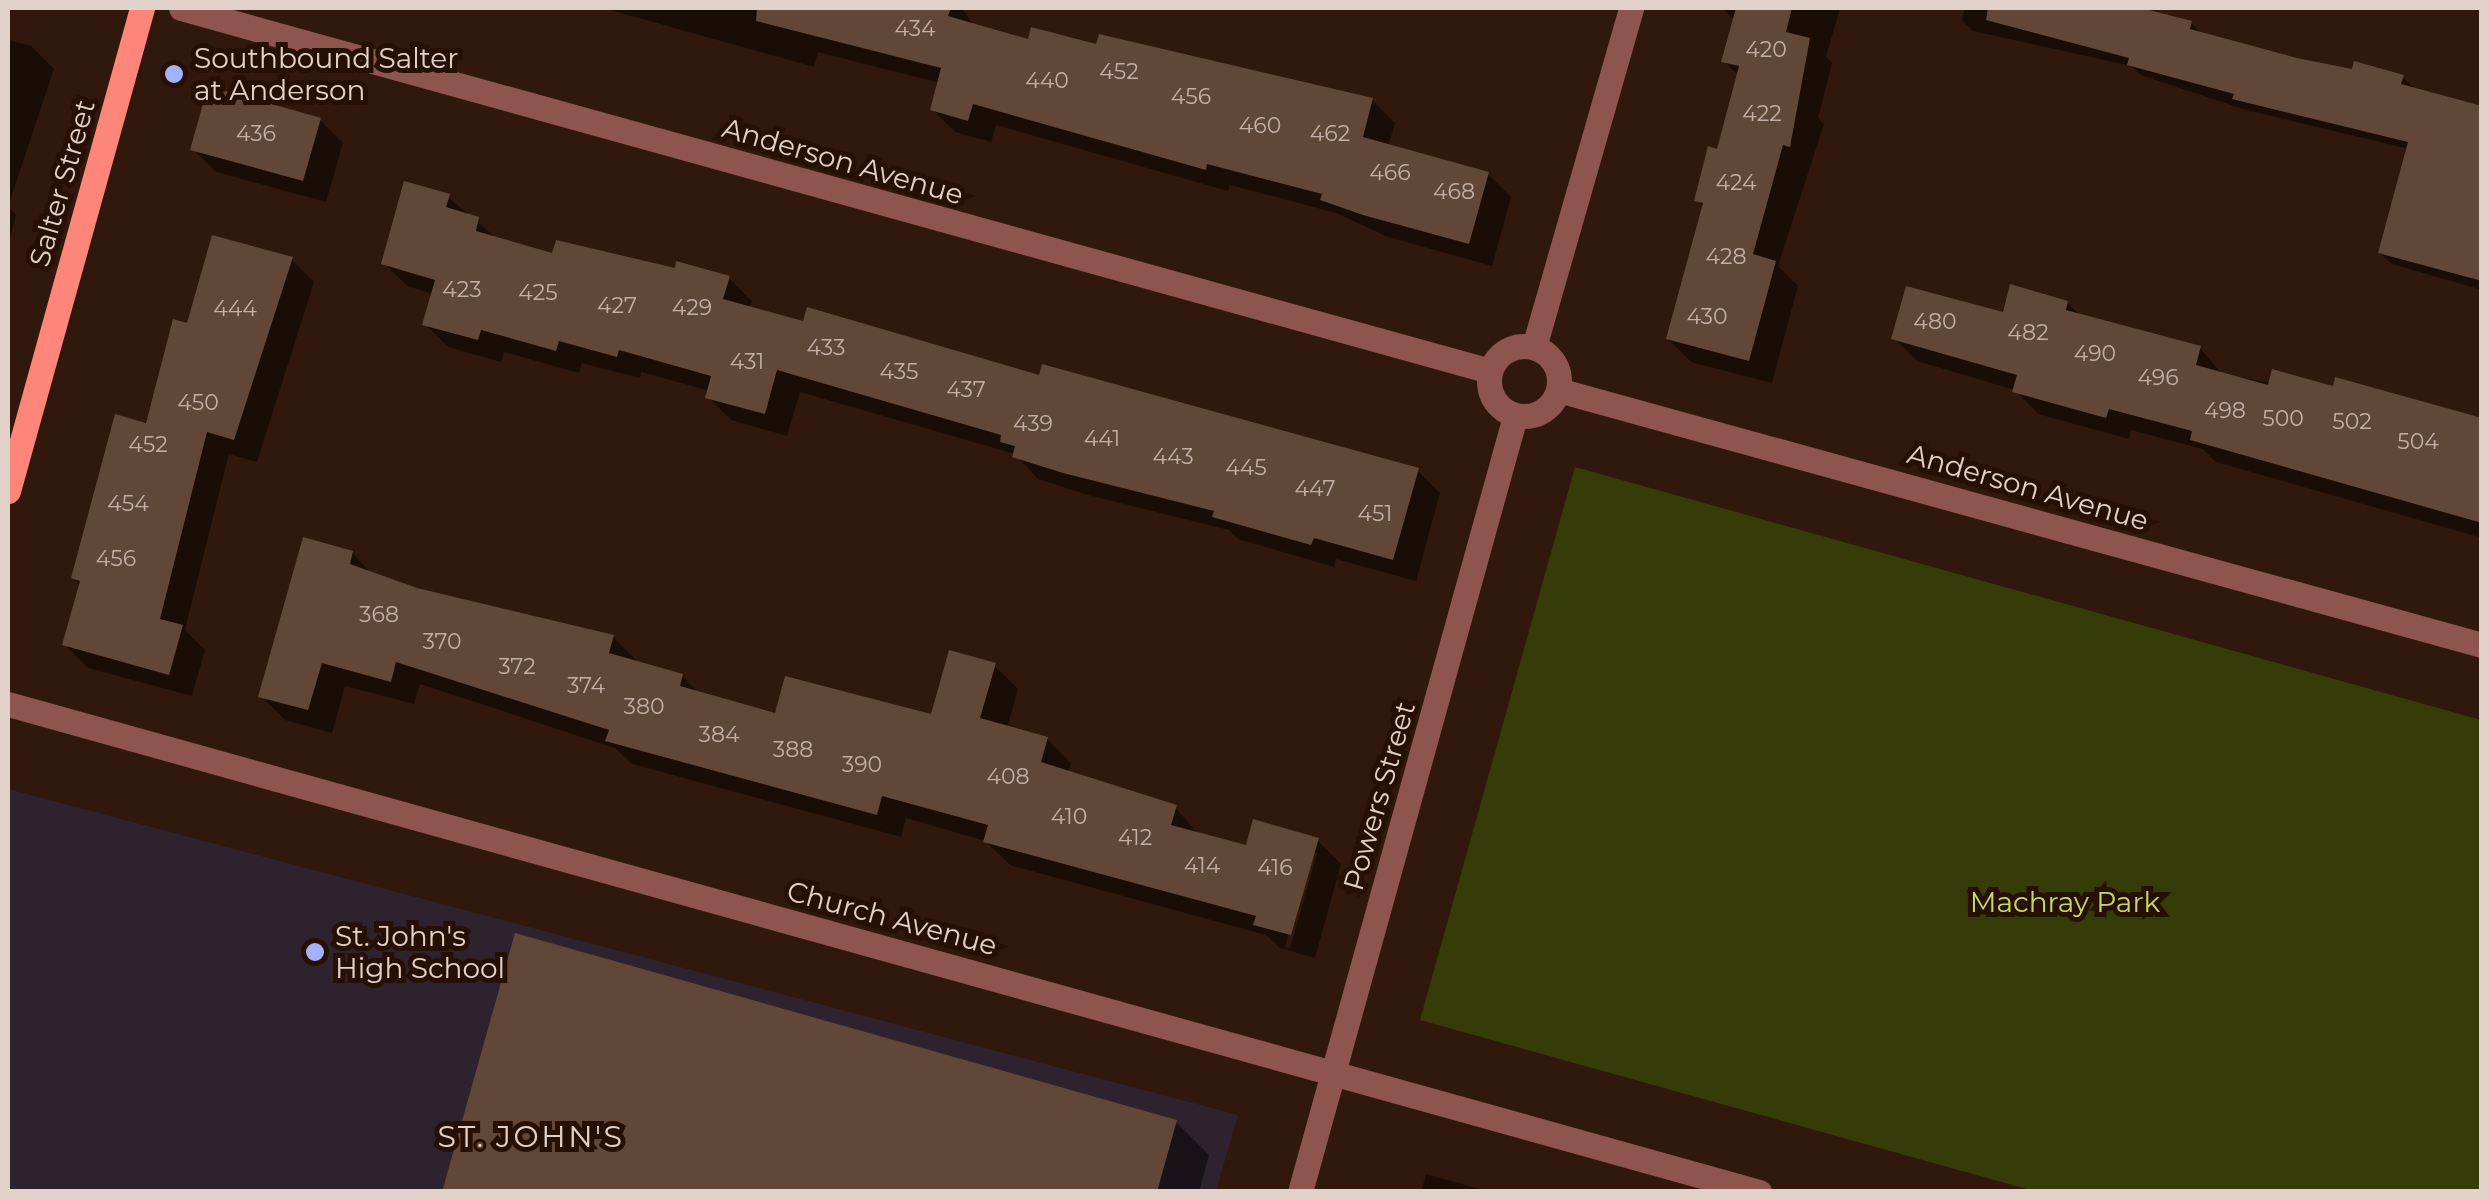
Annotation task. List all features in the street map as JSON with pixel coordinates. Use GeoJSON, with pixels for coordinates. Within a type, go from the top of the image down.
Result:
{"type":"FeatureCollection","features":[{"type":"Feature","properties":{"kind":"main road","name":"Salter Street"},"geometry":{"type":"LineString","coordinates":[[8,491],[142,8]]}},
{"type":"Feature","properties":{"kind":"street","name":"Anderson Avenue"},"geometry":{"type":"LineString","coordinates":[[181,8],[1490,371]]}},
{"type":"Feature","properties":{"kind":"street"},"geometry":{"type":"LineString","coordinates":[[1534,347],[1631,8]]}},
{"type":"Feature","properties":{"kind":"street"},"geometry":{"type":"LineString","coordinates":[[1534,347],[1552,359],[1558,390],[1547,408],[1516,416],[1496,404],[1490,371],[1502,353],[1534,347]]}},
{"type":"Feature","properties":{"kind":"street","name":"Anderson Avenue"},"geometry":{"type":"LineString","coordinates":[[1558,390],[2482,645]]}},
{"type":"Feature","properties":{"kind":"street","name":"Powers Street"},"geometry":{"type":"LineString","coordinates":[[1300,1192],[1516,416]]}},
{"type":"Feature","properties":{"kind":"street","name":"Church Avenue"},"geometry":{"type":"LineString","coordinates":[[8,704],[1759,1192]]}},
{"type":"Feature","properties":{"kind":"shaded area","name":"St. John's High School"},"geometry":{"type":"Polygon","coordinates":[[[8,789],[1238,1115],[1216,1191],[8,1191],[8,789]]]}},
{"type":"Feature","properties":{"kind":"green space","name":"Machray Park"},"geometry":{"type":"Polygon","coordinates":[[[1575,467],[2481,720],[2481,1191],[2034,1191],[1420,1020],[1575,467]]]}},
{"type":"Feature","properties":{"kind":"building"},"geometry":{"type":"Polygon","coordinates":[[[757,8],[951,8],[948,16],[1028,39],[1031,27],[1096,44],[1099,34],[1373,98],[1363,137],[1489,172],[1469,244],[1363,215],[1320,200],[1322,194],[1207,164],[1206,170],[973,104],[968,121],[930,110],[941,68],[756,21],[757,8]]]}},
{"type":"Feature","properties":{"kind":"building"},"geometry":{"type":"Polygon","coordinates":[[[1736,8],[1792,8],[1786,32],[1810,38],[1790,147],[1783,145],[1753,254],[1776,261],[1749,361],[1666,339],[1703,203],[1694,201],[1708,146],[1717,149],[1739,66],[1721,62],[1736,8]]]}},
{"type":"Feature","properties":{"kind":"building"},"geometry":{"type":"Polygon","coordinates":[[[1988,8],[2141,8],[2192,21],[2190,29],[2297,58],[2352,69],[2354,61],[2404,75],[2401,84],[2482,106],[2482,281],[2378,253],[2408,142],[2232,99],[2234,94],[2127,65],[2129,58],[1986,20],[1988,8]]]}},
{"type":"Feature","properties":{"kind":"building"},"geometry":{"type":"Polygon","coordinates":[[[208,86],[321,118],[303,181],[190,150],[208,86]]]}},
{"type":"Feature","properties":{"kind":"building"},"geometry":{"type":"Polygon","coordinates":[[[404,181],[450,194],[446,207],[479,217],[476,231],[552,253],[556,240],[675,268],[676,261],[730,276],[723,299],[803,321],[807,307],[1039,375],[1042,364],[1419,468],[1393,560],[1314,538],[1311,545],[1212,517],[1214,511],[1063,473],[1012,457],[1015,446],[1000,442],[1001,435],[777,370],[765,414],[705,398],[711,376],[619,350],[617,357],[559,341],[556,351],[481,330],[478,340],[422,325],[435,280],[381,264],[404,181]]]}},
{"type":"Feature","properties":{"kind":"building"},"geometry":{"type":"Polygon","coordinates":[[[212,235],[293,257],[234,440],[207,432],[160,619],[183,625],[169,675],[62,645],[80,581],[71,578],[115,414],[146,423],[173,319],[187,323],[212,235]]]}},
{"type":"Feature","properties":{"kind":"building"},"geometry":{"type":"Polygon","coordinates":[[[2010,284],[2068,301],[2066,310],[2201,346],[2196,365],[2268,385],[2272,369],[2333,386],[2335,377],[2482,418],[2482,523],[2190,440],[2192,431],[2109,409],[2106,418],[2012,392],[2017,375],[1891,339],[1906,286],[2003,312],[2010,284]]]}},
{"type":"Feature","properties":{"kind":"building"},"geometry":{"type":"Polygon","coordinates":[[[303,537],[353,551],[350,564],[417,588],[614,635],[609,653],[683,674],[680,686],[775,713],[785,676],[931,714],[949,650],[996,663],[980,718],[1048,737],[1041,762],[1177,805],[1171,825],[1246,845],[1253,819],[1319,838],[1291,935],[1253,925],[1256,916],[983,842],[988,825],[882,796],[877,815],[605,741],[609,730],[396,662],[391,682],[322,663],[308,710],[258,697],[303,537]]]}},
{"type":"Feature","properties":{"kind":"building"},"geometry":{"type":"Polygon","coordinates":[[[515,933],[1177,1120],[1157,1192],[442,1192],[515,933]]]}},
{"type":"Feature","properties":{"kind":"place","name":"Southbound Salter at Anderson"},"geometry":{"type":"Point","coordinates":[174,74]}},
{"type":"Feature","properties":{"kind":"place","name":"St. John's High School"},"geometry":{"type":"Point","coordinates":[315,952]}},
{"type":"Feature","properties":{"kind":"district","name":"ST. JOHN'S"},"geometry":{"type":"Point","coordinates":[531,1137]}}]}
